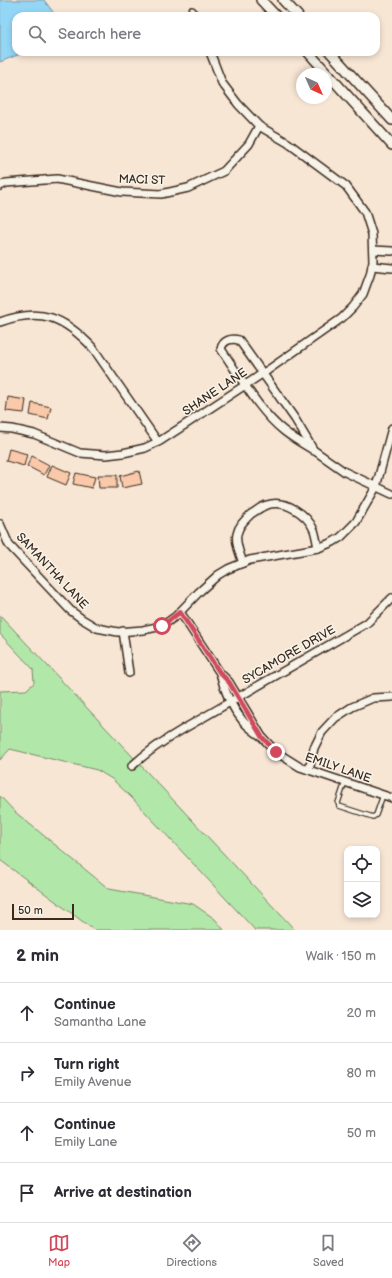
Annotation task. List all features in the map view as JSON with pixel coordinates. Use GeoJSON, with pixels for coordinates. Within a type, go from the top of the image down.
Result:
{"type":"FeatureCollection","features":[{"type":"Feature","properties":{"kind":"street"},"geometry":{"type":"LineString","coordinates":[[261,0],[272,12]]}},
{"type":"Feature","properties":{"kind":"street"},"geometry":{"type":"LineString","coordinates":[[268,8],[280,0]]}},
{"type":"Feature","properties":{"kind":"street"},"geometry":{"type":"LineString","coordinates":[[283,0],[294,12]]}},
{"type":"Feature","properties":{"kind":"street","name":"SHANE LANE"},"geometry":{"type":"LineString","coordinates":[[0,428],[34,434],[68,449],[93,455],[106,455],[145,448],[158,442],[245,385],[342,318],[354,307],[363,294],[370,275],[373,250],[372,234],[366,212],[346,186],[288,143],[259,126],[238,104],[222,83],[212,56]]}},
{"type":"Feature","properties":{"kind":"street"},"geometry":{"type":"LineString","coordinates":[[312,56],[392,145]]}},
{"type":"Feature","properties":{"kind":"street"},"geometry":{"type":"LineString","coordinates":[[334,56],[392,120]]}},
{"type":"Feature","properties":{"kind":"street","name":"MACI ST"},"geometry":{"type":"LineString","coordinates":[[0,186],[6,183],[57,179],[122,192],[162,194],[188,188],[224,171],[249,144],[259,126]]}},
{"type":"Feature","properties":{"kind":"street"},"geometry":{"type":"LineString","coordinates":[[373,250],[392,251]]}},
{"type":"Feature","properties":{"kind":"street"},"geometry":{"type":"LineString","coordinates":[[372,266],[392,268]]}},
{"type":"Feature","properties":{"kind":"street"},"geometry":{"type":"LineString","coordinates":[[0,322],[21,315],[36,314],[59,321],[74,330],[93,348],[158,442]]}},
{"type":"Feature","properties":{"kind":"street"},"geometry":{"type":"LineString","coordinates":[[315,451],[239,340],[228,340],[222,345],[221,349],[245,385],[268,414],[284,431],[345,472],[392,494]]}},
{"type":"Feature","properties":{"kind":"street","name":"SAMANTHA LANE"},"geometry":{"type":"LineString","coordinates":[[0,524],[9,545],[70,610],[82,619],[97,628],[123,632],[162,626],[180,612],[218,575],[228,569],[250,560],[318,548],[341,537],[356,522],[376,487],[392,428]]}},
{"type":"Feature","properties":{"kind":"street"},"geometry":{"type":"LineString","coordinates":[[243,563],[236,542],[237,533],[243,521],[267,504],[279,504],[292,507],[301,514],[310,523],[314,530],[318,548]]}},
{"type":"Feature","properties":{"kind":"street","name":"SYCAMORE DRIVE"},"geometry":{"type":"LineString","coordinates":[[132,766],[166,739],[367,623],[392,598]]}},
{"type":"Feature","properties":{"kind":"street"},"geometry":{"type":"LineString","coordinates":[[180,612],[220,673]]}},
{"type":"Feature","properties":{"kind":"street"},"geometry":{"type":"LineString","coordinates":[[123,632],[129,673]]}},
{"type":"Feature","properties":{"kind":"street","name":"EMILY LANE"},"geometry":{"type":"LineString","coordinates":[[220,673],[229,682],[262,737]]}},
{"type":"Feature","properties":{"kind":"street","name":"EMILY LANE"},"geometry":{"type":"LineString","coordinates":[[220,673],[223,686],[244,722],[262,737],[276,752],[300,767],[392,798]]}},
{"type":"Feature","properties":{"kind":"street"},"geometry":{"type":"LineString","coordinates":[[309,770],[314,748],[322,732],[335,718],[352,707],[373,698],[392,697]]}},
{"type":"Feature","properties":{"kind":"lane"},"geometry":{"type":"LineString","coordinates":[[345,782],[338,803],[339,806],[373,817],[376,815],[383,795]]}},
{"type":"Feature","properties":{"kind":"green space"},"geometry":{"type":"Polygon","coordinates":[[[0,615],[295,930],[255,930],[133,799],[112,779],[97,770],[10,749],[0,760],[0,691],[26,690],[34,683],[33,669],[0,634],[0,615]]]}},
{"type":"Feature","properties":{"kind":"green space"},"geometry":{"type":"Polygon","coordinates":[[[0,796],[15,812],[109,889],[193,904],[215,919],[224,930],[94,930],[0,860],[0,796]]]}},
{"type":"Feature","properties":{"kind":"water"},"geometry":{"type":"Polygon","coordinates":[[[0,0],[44,0],[53,12],[12,12],[12,56],[15,56],[0,62],[0,0]]]}},
{"type":"Feature","properties":{"kind":"building"},"geometry":{"type":"Polygon","coordinates":[[[8,397],[26,400],[24,413],[6,411],[8,397]]]}},
{"type":"Feature","properties":{"kind":"building"},"geometry":{"type":"Polygon","coordinates":[[[32,403],[51,407],[48,419],[30,415],[32,403]]]}},
{"type":"Feature","properties":{"kind":"building"},"geometry":{"type":"Polygon","coordinates":[[[9,449],[27,454],[24,466],[6,461],[9,449]]]}},
{"type":"Feature","properties":{"kind":"building"},"geometry":{"type":"Polygon","coordinates":[[[32,456],[49,465],[44,475],[27,466],[32,456]]]}},
{"type":"Feature","properties":{"kind":"building"},"geometry":{"type":"Polygon","coordinates":[[[52,465],[71,473],[66,485],[47,477],[52,465]]]}},
{"type":"Feature","properties":{"kind":"building"},"geometry":{"type":"Polygon","coordinates":[[[139,471],[142,484],[122,488],[120,476],[139,471]]]}},
{"type":"Feature","properties":{"kind":"building"},"geometry":{"type":"Polygon","coordinates":[[[76,473],[95,477],[92,488],[73,484],[76,473]]]}},
{"type":"Feature","properties":{"kind":"building"},"geometry":{"type":"Polygon","coordinates":[[[98,475],[117,475],[117,488],[99,488],[98,475]]]}},
{"type":"Feature","properties":{"kind":"route"},"geometry":{"type":"LineString","coordinates":[[162,626],[180,612],[220,673],[229,682],[262,737],[276,752]]}}]}
